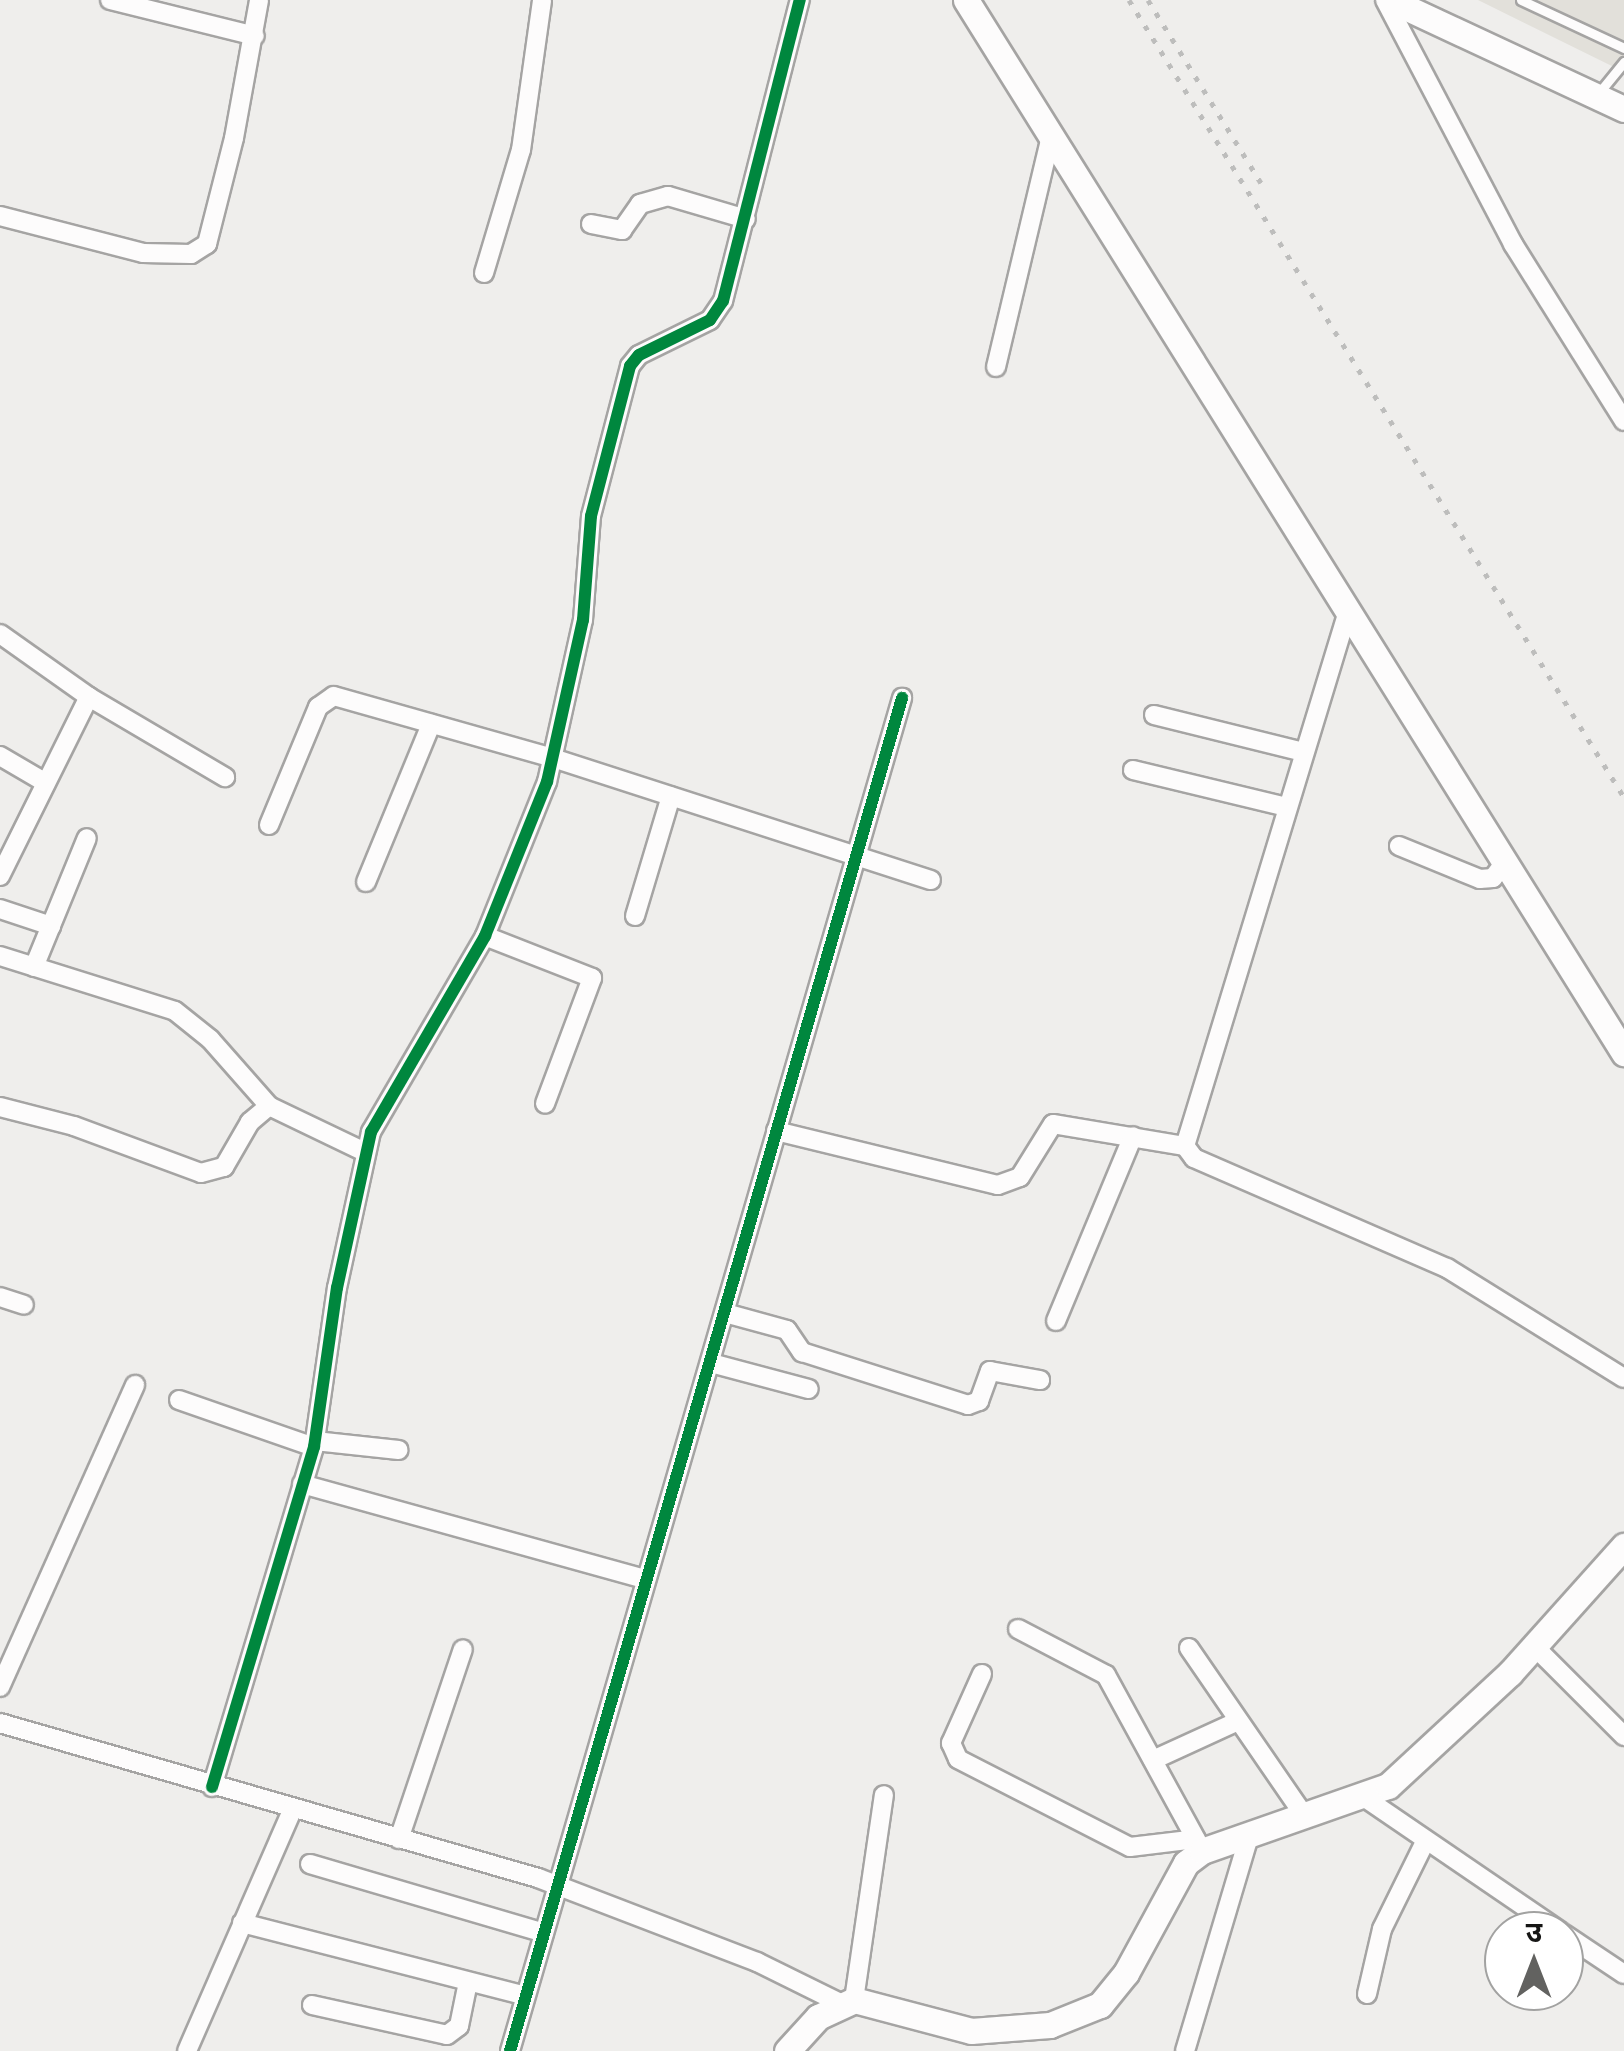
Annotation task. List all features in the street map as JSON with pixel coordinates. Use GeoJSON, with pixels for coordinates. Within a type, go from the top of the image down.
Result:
{"type":"FeatureCollection","features":[{"type":"Feature","properties":{"kind":"street"},"geometry":{"type":"LineString","coordinates":[[110,0],[255,36]]}},
{"type":"Feature","properties":{"kind":"street"},"geometry":{"type":"LineString","coordinates":[[0,216],[143,253],[191,254],[206,244],[255,36],[259,0]]}},
{"type":"Feature","properties":{"kind":"street"},"geometry":{"type":"LineString","coordinates":[[484,273],[521,150],[542,0]]}},
{"type":"Feature","properties":{"kind":"street"},"geometry":{"type":"LineString","coordinates":[[212,1787],[314,1444],[365,1152],[485,936],[556,758],[583,620],[591,516],[630,366],[718,312],[746,219],[800,0]]}},
{"type":"Feature","properties":{"kind":"street"},"geometry":{"type":"LineString","coordinates":[[966,0],[1624,1052]]}},
{"type":"Feature","properties":{"kind":"street"},"geometry":{"type":"LineString","coordinates":[[1387,0],[1608,90]]}},
{"type":"Feature","properties":{"kind":"street"},"geometry":{"type":"LineString","coordinates":[[1387,0],[1513,244],[1621,413]]}},
{"type":"Feature","properties":{"kind":"street"},"geometry":{"type":"LineString","coordinates":[[1428,0],[1608,90],[1624,109]]}},
{"type":"Feature","properties":{"kind":"street"},"geometry":{"type":"LineString","coordinates":[[996,367],[1051,136]]}},
{"type":"Feature","properties":{"kind":"street"},"geometry":{"type":"LineString","coordinates":[[591,224],[622,230],[640,204],[668,196],[746,219]]}},
{"type":"Feature","properties":{"kind":"street"},"geometry":{"type":"LineString","coordinates":[[1185,1146],[1348,611]]}},
{"type":"Feature","properties":{"kind":"street"},"geometry":{"type":"LineString","coordinates":[[0,634],[89,697],[226,777]]}},
{"type":"Feature","properties":{"kind":"street"},"geometry":{"type":"LineString","coordinates":[[269,825],[322,700],[334,696],[556,758],[931,880]]}},
{"type":"Feature","properties":{"kind":"street"},"geometry":{"type":"LineString","coordinates":[[0,876],[89,697]]}},
{"type":"Feature","properties":{"kind":"street"},"geometry":{"type":"LineString","coordinates":[[510,2051],[522,1995],[560,1886],[644,1578],[711,1363],[902,698]]}},
{"type":"Feature","properties":{"kind":"street"},"geometry":{"type":"LineString","coordinates":[[1154,714],[1304,752]]}},
{"type":"Feature","properties":{"kind":"street"},"geometry":{"type":"LineString","coordinates":[[366,882],[431,724]]}},
{"type":"Feature","properties":{"kind":"street"},"geometry":{"type":"LineString","coordinates":[[0,756],[46,783]]}},
{"type":"Feature","properties":{"kind":"street"},"geometry":{"type":"LineString","coordinates":[[1133,770],[1287,808]]}},
{"type":"Feature","properties":{"kind":"street"},"geometry":{"type":"LineString","coordinates":[[635,916],[671,796]]}},
{"type":"Feature","properties":{"kind":"street"},"geometry":{"type":"LineString","coordinates":[[34,967],[87,838]]}},
{"type":"Feature","properties":{"kind":"street"},"geometry":{"type":"LineString","coordinates":[[1399,846],[1480,880],[1493,878],[1505,862]]}},
{"type":"Feature","properties":{"kind":"street"},"geometry":{"type":"LineString","coordinates":[[0,909],[52,926]]}},
{"type":"Feature","properties":{"kind":"street"},"geometry":{"type":"LineString","coordinates":[[485,936],[592,978],[545,1104]]}},
{"type":"Feature","properties":{"kind":"street"},"geometry":{"type":"LineString","coordinates":[[0,956],[176,1012],[210,1039],[269,1106],[365,1152]]}},
{"type":"Feature","properties":{"kind":"street"},"geometry":{"type":"LineString","coordinates":[[0,1107],[74,1126],[202,1173],[224,1167],[250,1122],[269,1106]]}},
{"type":"Feature","properties":{"kind":"street"},"geometry":{"type":"LineString","coordinates":[[776,1131],[998,1184],[1020,1176],[1053,1124],[1185,1146],[1194,1158],[1447,1268],[1624,1378]]}},
{"type":"Feature","properties":{"kind":"street"},"geometry":{"type":"LineString","coordinates":[[1056,1321],[1134,1136]]}},
{"type":"Feature","properties":{"kind":"street"},"geometry":{"type":"LineString","coordinates":[[0,1297],[24,1305]]}},
{"type":"Feature","properties":{"kind":"street"},"geometry":{"type":"LineString","coordinates":[[725,1313],[788,1330],[802,1352],[968,1405],[979,1401],[990,1372],[1040,1380]]}},
{"type":"Feature","properties":{"kind":"street"},"geometry":{"type":"LineString","coordinates":[[711,1363],[809,1389]]}},
{"type":"Feature","properties":{"kind":"street"},"geometry":{"type":"LineString","coordinates":[[0,1687],[136,1386]]}},
{"type":"Feature","properties":{"kind":"street"},"geometry":{"type":"LineString","coordinates":[[179,1400],[314,1444],[399,1450]]}},
{"type":"Feature","properties":{"kind":"street"},"geometry":{"type":"LineString","coordinates":[[302,1484],[644,1578]]}},
{"type":"Feature","properties":{"kind":"street"},"geometry":{"type":"LineString","coordinates":[[982,1674],[951,1743],[958,1760],[1130,1847],[1199,1845],[1365,1798],[1418,1763],[1536,1647],[1624,1546]]}},
{"type":"Feature","properties":{"kind":"street"},"geometry":{"type":"LineString","coordinates":[[1018,1630],[1054,1642],[1106,1675],[1199,1845]]}},
{"type":"Feature","properties":{"kind":"street"},"geometry":{"type":"LineString","coordinates":[[1536,1647],[1624,1736]]}},
{"type":"Feature","properties":{"kind":"street"},"geometry":{"type":"LineString","coordinates":[[1188,1648],[1305,1817]]}},
{"type":"Feature","properties":{"kind":"street"},"geometry":{"type":"LineString","coordinates":[[399,1838],[463,1649]]}},
{"type":"Feature","properties":{"kind":"street"},"geometry":{"type":"LineString","coordinates":[[1153,1760],[1238,1721]]}},
{"type":"Feature","properties":{"kind":"street"},"geometry":{"type":"LineString","coordinates":[[0,1723],[560,1886],[757,1962],[847,2002],[971,2031],[1078,2018],[1116,1990],[1171,1882],[1199,1845]]}},
{"type":"Feature","properties":{"kind":"street"},"geometry":{"type":"LineString","coordinates":[[793,2048],[847,2002],[884,1795]]}},
{"type":"Feature","properties":{"kind":"street"},"geometry":{"type":"LineString","coordinates":[[1365,1798],[1530,1911]]}},
{"type":"Feature","properties":{"kind":"street"},"geometry":{"type":"LineString","coordinates":[[187,2051],[292,1808]]}},
{"type":"Feature","properties":{"kind":"street"},"geometry":{"type":"LineString","coordinates":[[1185,2051],[1250,1833]]}},
{"type":"Feature","properties":{"kind":"street"},"geometry":{"type":"LineString","coordinates":[[1367,1994],[1386,1919],[1426,1842]]}},
{"type":"Feature","properties":{"kind":"street"},"geometry":{"type":"LineString","coordinates":[[310,1864],[544,1934]]}},
{"type":"Feature","properties":{"kind":"street"},"geometry":{"type":"LineString","coordinates":[[242,1923],[522,1995]]}},
{"type":"Feature","properties":{"kind":"street"},"geometry":{"type":"LineString","coordinates":[[1584,1947],[1624,1974]]}},
{"type":"Feature","properties":{"kind":"street"},"geometry":{"type":"LineString","coordinates":[[312,2004],[447,2036],[459,2026],[468,1982]]}},
{"type":"Feature","properties":{"kind":"lane"},"geometry":{"type":"LineString","coordinates":[[1521,0],[1624,48]]}},
{"type":"Feature","properties":{"kind":"lane"},"geometry":{"type":"LineString","coordinates":[[1608,90],[1624,62]]}},
{"type":"Feature","properties":{"kind":"shaded area"},"geometry":{"type":"Polygon","coordinates":[[[1478,0],[1624,0],[1624,72],[1478,0]]]}},
{"type":"Feature","properties":{"kind":"railway"},"geometry":{"type":"LineString","coordinates":[[1129,0],[1624,797]]}},
{"type":"Feature","properties":{"kind":"railway"},"geometry":{"type":"LineString","coordinates":[[1148,0],[1261,183]]}},
{"type":"Feature","properties":{"kind":"cycle path"},"geometry":{"type":"LineString","coordinates":[[212,1787],[314,1447],[337,1288],[371,1132],[485,936],[547,782],[583,620],[591,516],[630,366],[639,355],[710,320],[723,301],[800,0]]}},
{"type":"Feature","properties":{"kind":"cycle path"},"geometry":{"type":"LineString","coordinates":[[510,2051],[902,698]]}}]}
